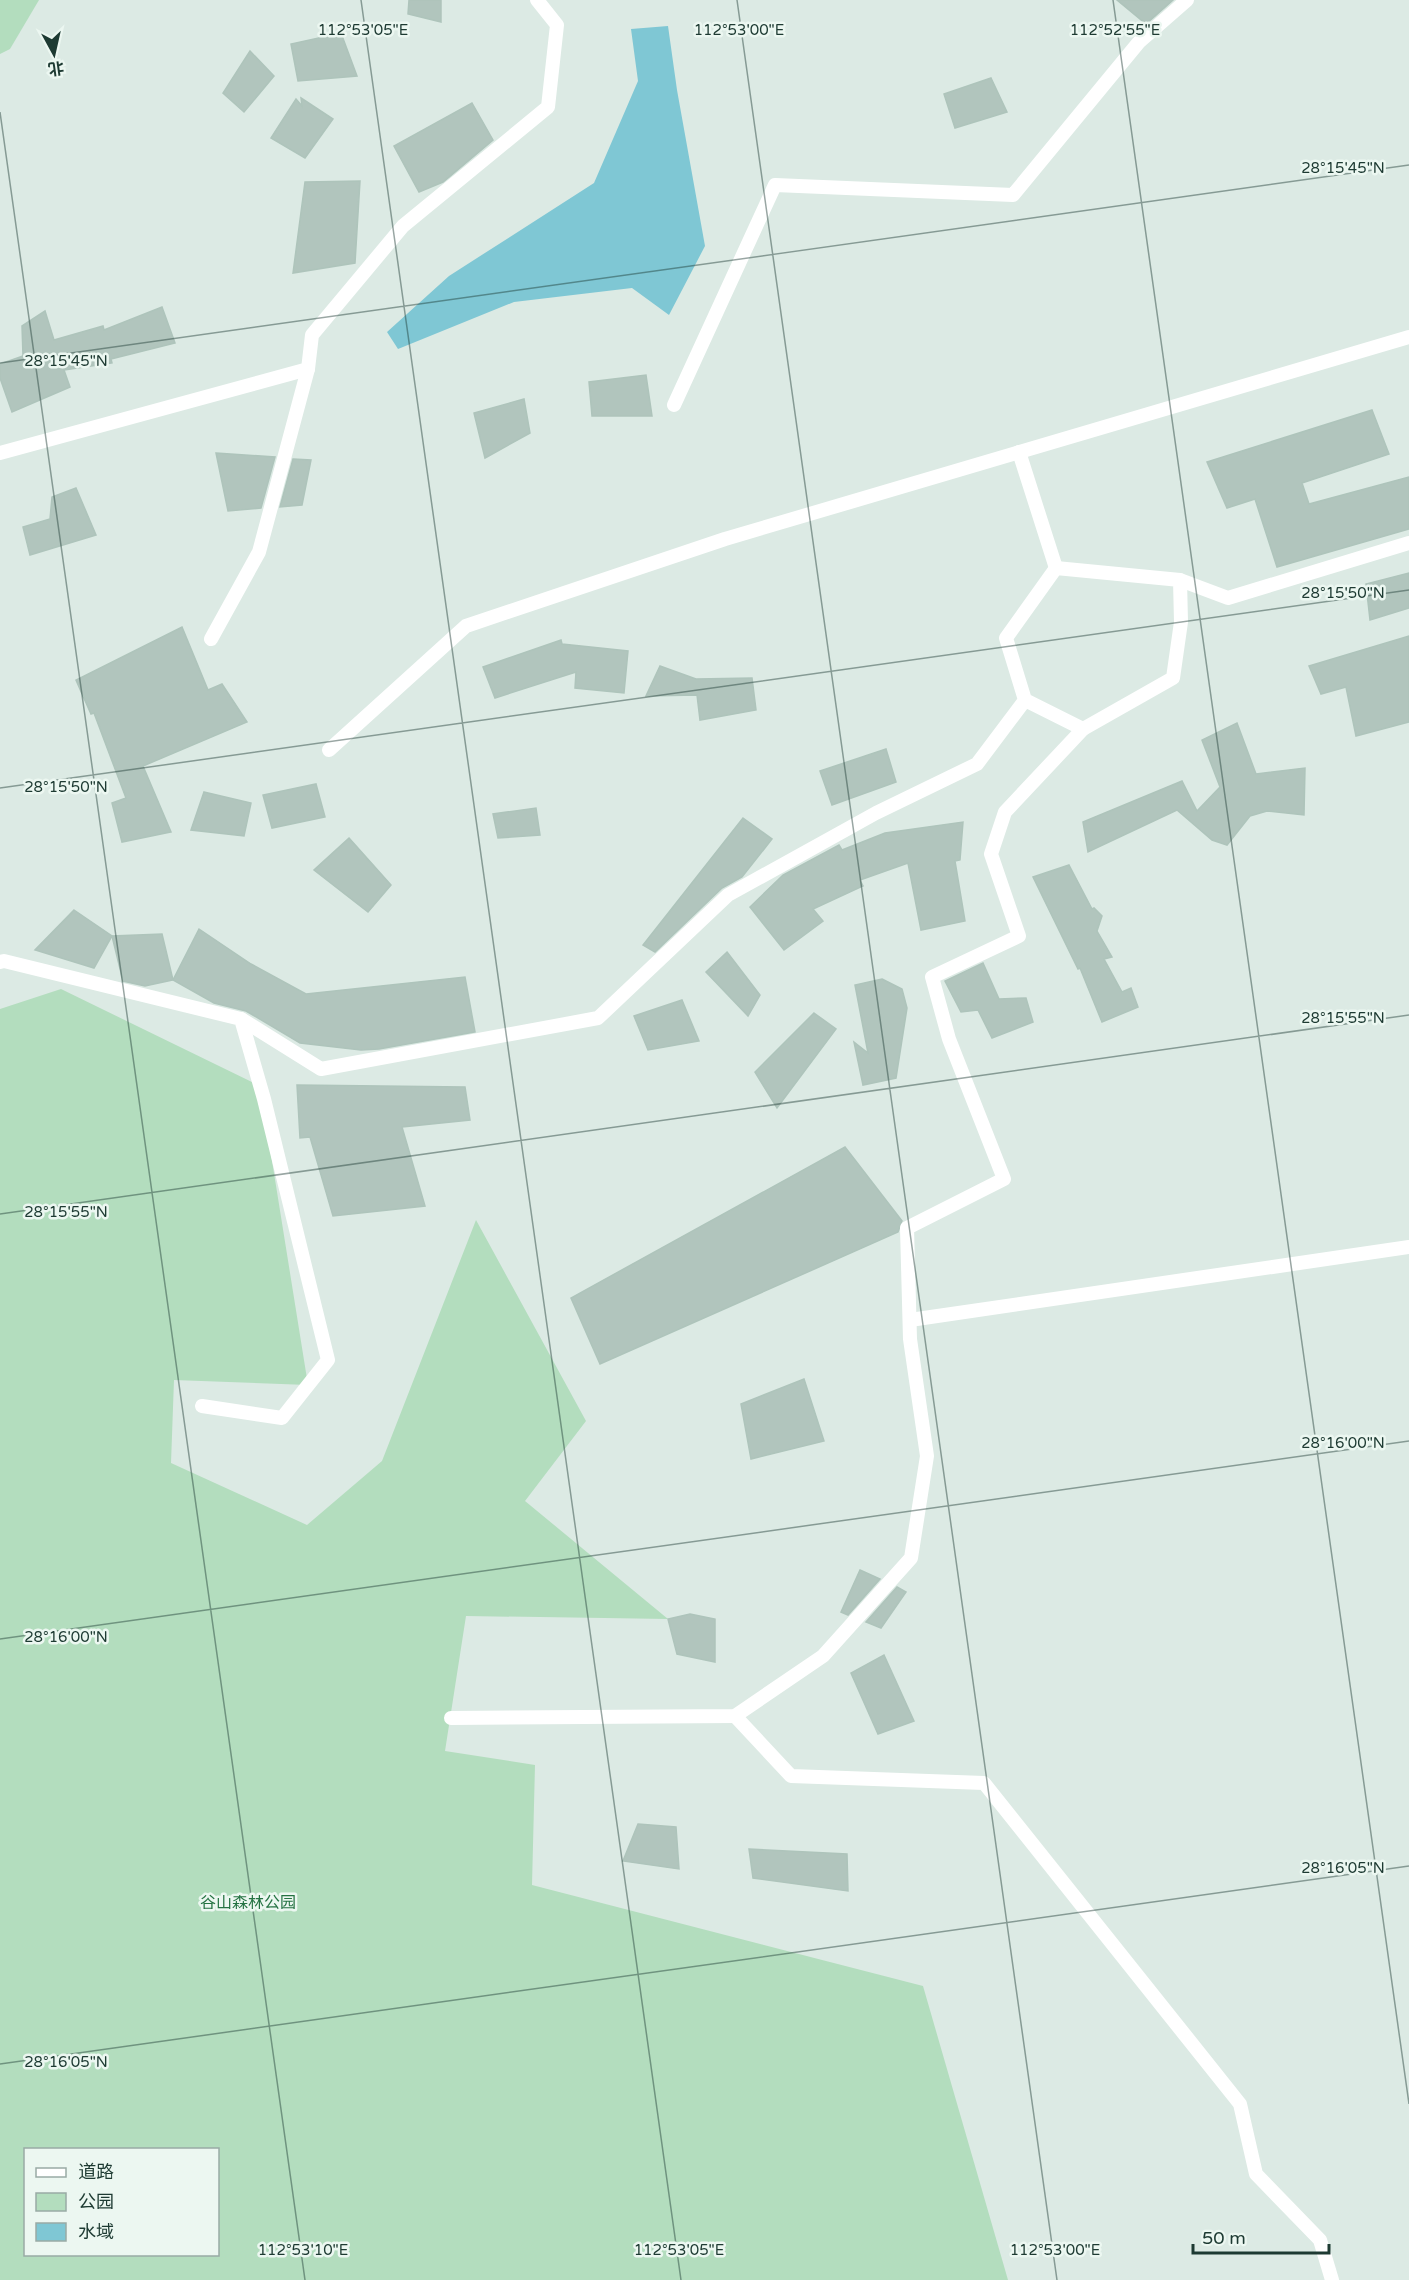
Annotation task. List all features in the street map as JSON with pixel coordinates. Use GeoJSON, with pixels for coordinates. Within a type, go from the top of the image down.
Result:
{"type":"FeatureCollection","features":[{"type":"Feature","properties":{"kind":"street"},"geometry":{"type":"LineString","coordinates":[[211,639],[259,552],[308,369],[312,335],[403,225],[548,107],[557,25],[537,0]]}},
{"type":"Feature","properties":{"kind":"street"},"geometry":{"type":"LineString","coordinates":[[674,405],[775,185],[1013,195],[1139,42],[1186,0]]}},
{"type":"Feature","properties":{"kind":"street"},"geometry":{"type":"LineString","coordinates":[[329,750],[466,626],[725,539],[1409,337]]}},
{"type":"Feature","properties":{"kind":"street"},"geometry":{"type":"LineString","coordinates":[[0,453],[308,369]]}},
{"type":"Feature","properties":{"kind":"street"},"geometry":{"type":"LineString","coordinates":[[1019,452],[1056,567]]}},
{"type":"Feature","properties":{"kind":"street"},"geometry":{"type":"LineString","coordinates":[[1056,567],[1180,580],[1228,598],[1409,543]]}},
{"type":"Feature","properties":{"kind":"street"},"geometry":{"type":"LineString","coordinates":[[1056,567],[1006,638],[1025,699],[1083,729]]}},
{"type":"Feature","properties":{"kind":"street"},"geometry":{"type":"LineString","coordinates":[[451,1718],[735,1716],[823,1656],[910,1558],[927,1456],[910,1339],[907,1228],[1004,1179],[949,1038],[932,977],[1019,936],[991,854],[1005,812],[1083,729],[1173,678],[1180,622],[1180,580]]}},
{"type":"Feature","properties":{"kind":"street"},"geometry":{"type":"LineString","coordinates":[[0,962],[242,1019],[321,1069],[598,1017],[728,895],[876,813],[977,764],[1025,699]]}},
{"type":"Feature","properties":{"kind":"street"},"geometry":{"type":"LineString","coordinates":[[202,1406],[282,1418],[328,1360],[242,1019]]}},
{"type":"Feature","properties":{"kind":"street"},"geometry":{"type":"LineString","coordinates":[[910,1320],[1409,1247]]}},
{"type":"Feature","properties":{"kind":"street"},"geometry":{"type":"LineString","coordinates":[[735,1716],[791,1776],[984,1783],[1240,2104],[1256,2175],[1320,2240],[1332,2280]]}},
{"type":"Feature","properties":{"kind":"green space"},"geometry":{"type":"Polygon","coordinates":[[[0,0],[39,0],[10,49],[0,54],[0,0]]]}},
{"type":"Feature","properties":{"kind":"green space","name":"谷山森林公园"},"geometry":{"type":"Polygon","coordinates":[[[61,989],[260,1086],[308,1385],[174,1380],[171,1463],[307,1525],[382,1461],[476,1220],[586,1421],[525,1501],[668,1619],[466,1616],[445,1751],[535,1765],[532,1885],[923,1986],[1008,2280],[0,2280],[0,1009],[61,989]]]}},
{"type":"Feature","properties":{"kind":"water"},"geometry":{"type":"Polygon","coordinates":[[[668,26],[705,246],[669,315],[632,288],[514,302],[398,349],[387,332],[449,276],[594,183],[638,81],[631,29],[668,26]]]}},
{"type":"Feature","properties":{"kind":"building"},"geometry":{"type":"Polygon","coordinates":[[[409,0],[441,0],[441,22],[408,14],[409,0]]]}},
{"type":"Feature","properties":{"kind":"building"},"geometry":{"type":"Polygon","coordinates":[[[1117,0],[1173,0],[1146,24],[1117,0]]]}},
{"type":"Feature","properties":{"kind":"building"},"geometry":{"type":"Polygon","coordinates":[[[341,33],[357,76],[298,81],[291,44],[341,33]]]}},
{"type":"Feature","properties":{"kind":"building"},"geometry":{"type":"Polygon","coordinates":[[[250,51],[274,76],[244,112],[223,93],[250,51]]]}},
{"type":"Feature","properties":{"kind":"building"},"geometry":{"type":"Polygon","coordinates":[[[991,78],[1007,112],[955,128],[944,94],[991,78]]]}},
{"type":"Feature","properties":{"kind":"building"},"geometry":{"type":"Polygon","coordinates":[[[301,98],[333,119],[305,158],[271,138],[296,99],[302,106],[301,98]]]}},
{"type":"Feature","properties":{"kind":"building"},"geometry":{"type":"Polygon","coordinates":[[[472,103],[493,140],[443,182],[419,192],[394,146],[472,103]]]}},
{"type":"Feature","properties":{"kind":"building"},"geometry":{"type":"Polygon","coordinates":[[[360,181],[355,263],[293,273],[305,182],[360,181]]]}},
{"type":"Feature","properties":{"kind":"building"},"geometry":{"type":"Polygon","coordinates":[[[162,307],[175,343],[111,359],[112,363],[64,370],[70,387],[12,412],[0,378],[0,364],[23,356],[22,326],[45,311],[54,340],[103,326],[104,330],[162,307]]]}},
{"type":"Feature","properties":{"kind":"building"},"geometry":{"type":"Polygon","coordinates":[[[646,375],[652,416],[592,416],[589,382],[646,375]]]}},
{"type":"Feature","properties":{"kind":"building"},"geometry":{"type":"Polygon","coordinates":[[[524,399],[530,433],[485,458],[474,413],[524,399]]]}},
{"type":"Feature","properties":{"kind":"building"},"geometry":{"type":"Polygon","coordinates":[[[1372,410],[1389,454],[1302,483],[1309,504],[1409,477],[1409,529],[1277,567],[1255,499],[1227,508],[1207,462],[1372,410]]]}},
{"type":"Feature","properties":{"kind":"building"},"geometry":{"type":"Polygon","coordinates":[[[216,453],[275,457],[261,508],[228,511],[216,453]]]}},
{"type":"Feature","properties":{"kind":"building"},"geometry":{"type":"Polygon","coordinates":[[[293,459],[311,460],[302,505],[280,507],[293,459]]]}},
{"type":"Feature","properties":{"kind":"building"},"geometry":{"type":"Polygon","coordinates":[[[76,488],[96,535],[30,555],[23,527],[50,519],[52,497],[76,488]]]}},
{"type":"Feature","properties":{"kind":"building"},"geometry":{"type":"Polygon","coordinates":[[[1409,573],[1409,608],[1370,620],[1366,584],[1409,573]]]}},
{"type":"Feature","properties":{"kind":"building"},"geometry":{"type":"Polygon","coordinates":[[[182,627],[208,690],[222,684],[247,722],[143,766],[171,832],[122,842],[112,803],[126,798],[94,713],[91,714],[76,680],[182,627]]]}},
{"type":"Feature","properties":{"kind":"building"},"geometry":{"type":"Polygon","coordinates":[[[1409,636],[1409,722],[1356,736],[1346,687],[1321,694],[1309,666],[1409,636]]]}},
{"type":"Feature","properties":{"kind":"building"},"geometry":{"type":"Polygon","coordinates":[[[561,640],[562,644],[628,651],[624,693],[575,688],[576,672],[495,698],[483,667],[561,640]]]}},
{"type":"Feature","properties":{"kind":"building"},"geometry":{"type":"Polygon","coordinates":[[[660,666],[696,679],[752,678],[756,710],[700,720],[697,695],[646,696],[660,666]]]}},
{"type":"Feature","properties":{"kind":"building"},"geometry":{"type":"Polygon","coordinates":[[[1237,723],[1256,774],[1305,768],[1304,815],[1267,811],[1250,816],[1227,845],[1212,840],[1177,810],[1088,852],[1083,822],[1182,781],[1197,811],[1220,787],[1202,740],[1237,723]]]}},
{"type":"Feature","properties":{"kind":"building"},"geometry":{"type":"Polygon","coordinates":[[[886,749],[896,782],[832,805],[820,771],[886,749]]]}},
{"type":"Feature","properties":{"kind":"building"},"geometry":{"type":"Polygon","coordinates":[[[316,784],[325,817],[272,828],[263,795],[316,784]]]}},
{"type":"Feature","properties":{"kind":"building"},"geometry":{"type":"Polygon","coordinates":[[[204,792],[251,803],[244,836],[191,830],[204,792]]]}},
{"type":"Feature","properties":{"kind":"building"},"geometry":{"type":"Polygon","coordinates":[[[536,808],[540,835],[498,838],[493,814],[536,808]]]}},
{"type":"Feature","properties":{"kind":"building"},"geometry":{"type":"Polygon","coordinates":[[[743,818],[772,839],[742,877],[722,888],[655,952],[643,945],[743,818]]]}},
{"type":"Feature","properties":{"kind":"building"},"geometry":{"type":"Polygon","coordinates":[[[963,822],[960,860],[955,861],[965,921],[921,930],[908,863],[860,880],[863,886],[813,909],[823,921],[784,950],[750,907],[783,875],[839,845],[842,850],[885,833],[963,822]]]}},
{"type":"Feature","properties":{"kind":"building"},"geometry":{"type":"Polygon","coordinates":[[[349,838],[391,885],[368,912],[314,870],[349,838]]]}},
{"type":"Feature","properties":{"kind":"building"},"geometry":{"type":"Polygon","coordinates":[[[1069,865],[1092,909],[1094,908],[1102,916],[1097,931],[1112,957],[1104,959],[1122,992],[1131,988],[1138,1007],[1102,1022],[1080,968],[1078,969],[1033,877],[1069,865]]]}},
{"type":"Feature","properties":{"kind":"building"},"geometry":{"type":"Polygon","coordinates":[[[74,910],[112,936],[94,968],[35,950],[74,910]]]}},
{"type":"Feature","properties":{"kind":"building"},"geometry":{"type":"Polygon","coordinates":[[[199,929],[251,964],[306,994],[465,977],[475,1032],[379,1049],[361,1050],[300,1043],[246,1011],[214,1003],[173,980],[199,929]]]}},
{"type":"Feature","properties":{"kind":"building"},"geometry":{"type":"Polygon","coordinates":[[[162,934],[173,980],[145,986],[123,981],[112,936],[162,934]]]}},
{"type":"Feature","properties":{"kind":"building"},"geometry":{"type":"Polygon","coordinates":[[[727,952],[760,995],[748,1016],[706,972],[727,952]]]}},
{"type":"Feature","properties":{"kind":"building"},"geometry":{"type":"Polygon","coordinates":[[[983,963],[999,999],[1026,998],[1033,1022],[992,1038],[978,1010],[961,1012],[945,981],[983,963]]]}},
{"type":"Feature","properties":{"kind":"building"},"geometry":{"type":"Polygon","coordinates":[[[882,979],[902,989],[907,1008],[896,1078],[863,1085],[854,1042],[868,1053],[855,985],[882,979]]]}},
{"type":"Feature","properties":{"kind":"building"},"geometry":{"type":"Polygon","coordinates":[[[682,1000],[699,1041],[648,1050],[634,1016],[682,1000]]]}},
{"type":"Feature","properties":{"kind":"building"},"geometry":{"type":"Polygon","coordinates":[[[814,1013],[836,1029],[777,1108],[755,1072],[814,1013]]]}},
{"type":"Feature","properties":{"kind":"building"},"geometry":{"type":"Polygon","coordinates":[[[297,1085],[465,1087],[470,1120],[402,1127],[425,1206],[333,1216],[310,1137],[300,1138],[297,1085]]]}},
{"type":"Feature","properties":{"kind":"building"},"geometry":{"type":"Polygon","coordinates":[[[845,1147],[902,1221],[898,1232],[600,1364],[571,1298],[845,1147]]]}},
{"type":"Feature","properties":{"kind":"building"},"geometry":{"type":"Polygon","coordinates":[[[804,1379],[824,1441],[751,1459],[741,1404],[804,1379]]]}},
{"type":"Feature","properties":{"kind":"building"},"geometry":{"type":"Polygon","coordinates":[[[860,1570],[880,1579],[848,1615],[841,1612],[860,1570]]]}},
{"type":"Feature","properties":{"kind":"building"},"geometry":{"type":"Polygon","coordinates":[[[897,1587],[906,1592],[881,1628],[866,1622],[897,1587]]]}},
{"type":"Feature","properties":{"kind":"building"},"geometry":{"type":"Polygon","coordinates":[[[690,1614],[715,1619],[715,1662],[677,1654],[668,1619],[690,1614]]]}},
{"type":"Feature","properties":{"kind":"building"},"geometry":{"type":"Polygon","coordinates":[[[884,1655],[914,1721],[878,1734],[851,1673],[884,1655]]]}},
{"type":"Feature","properties":{"kind":"building"},"geometry":{"type":"Polygon","coordinates":[[[638,1824],[676,1827],[679,1869],[623,1861],[638,1824]]]}},
{"type":"Feature","properties":{"kind":"building"},"geometry":{"type":"Polygon","coordinates":[[[749,1849],[847,1854],[848,1891],[753,1878],[749,1849]]]}}]}
